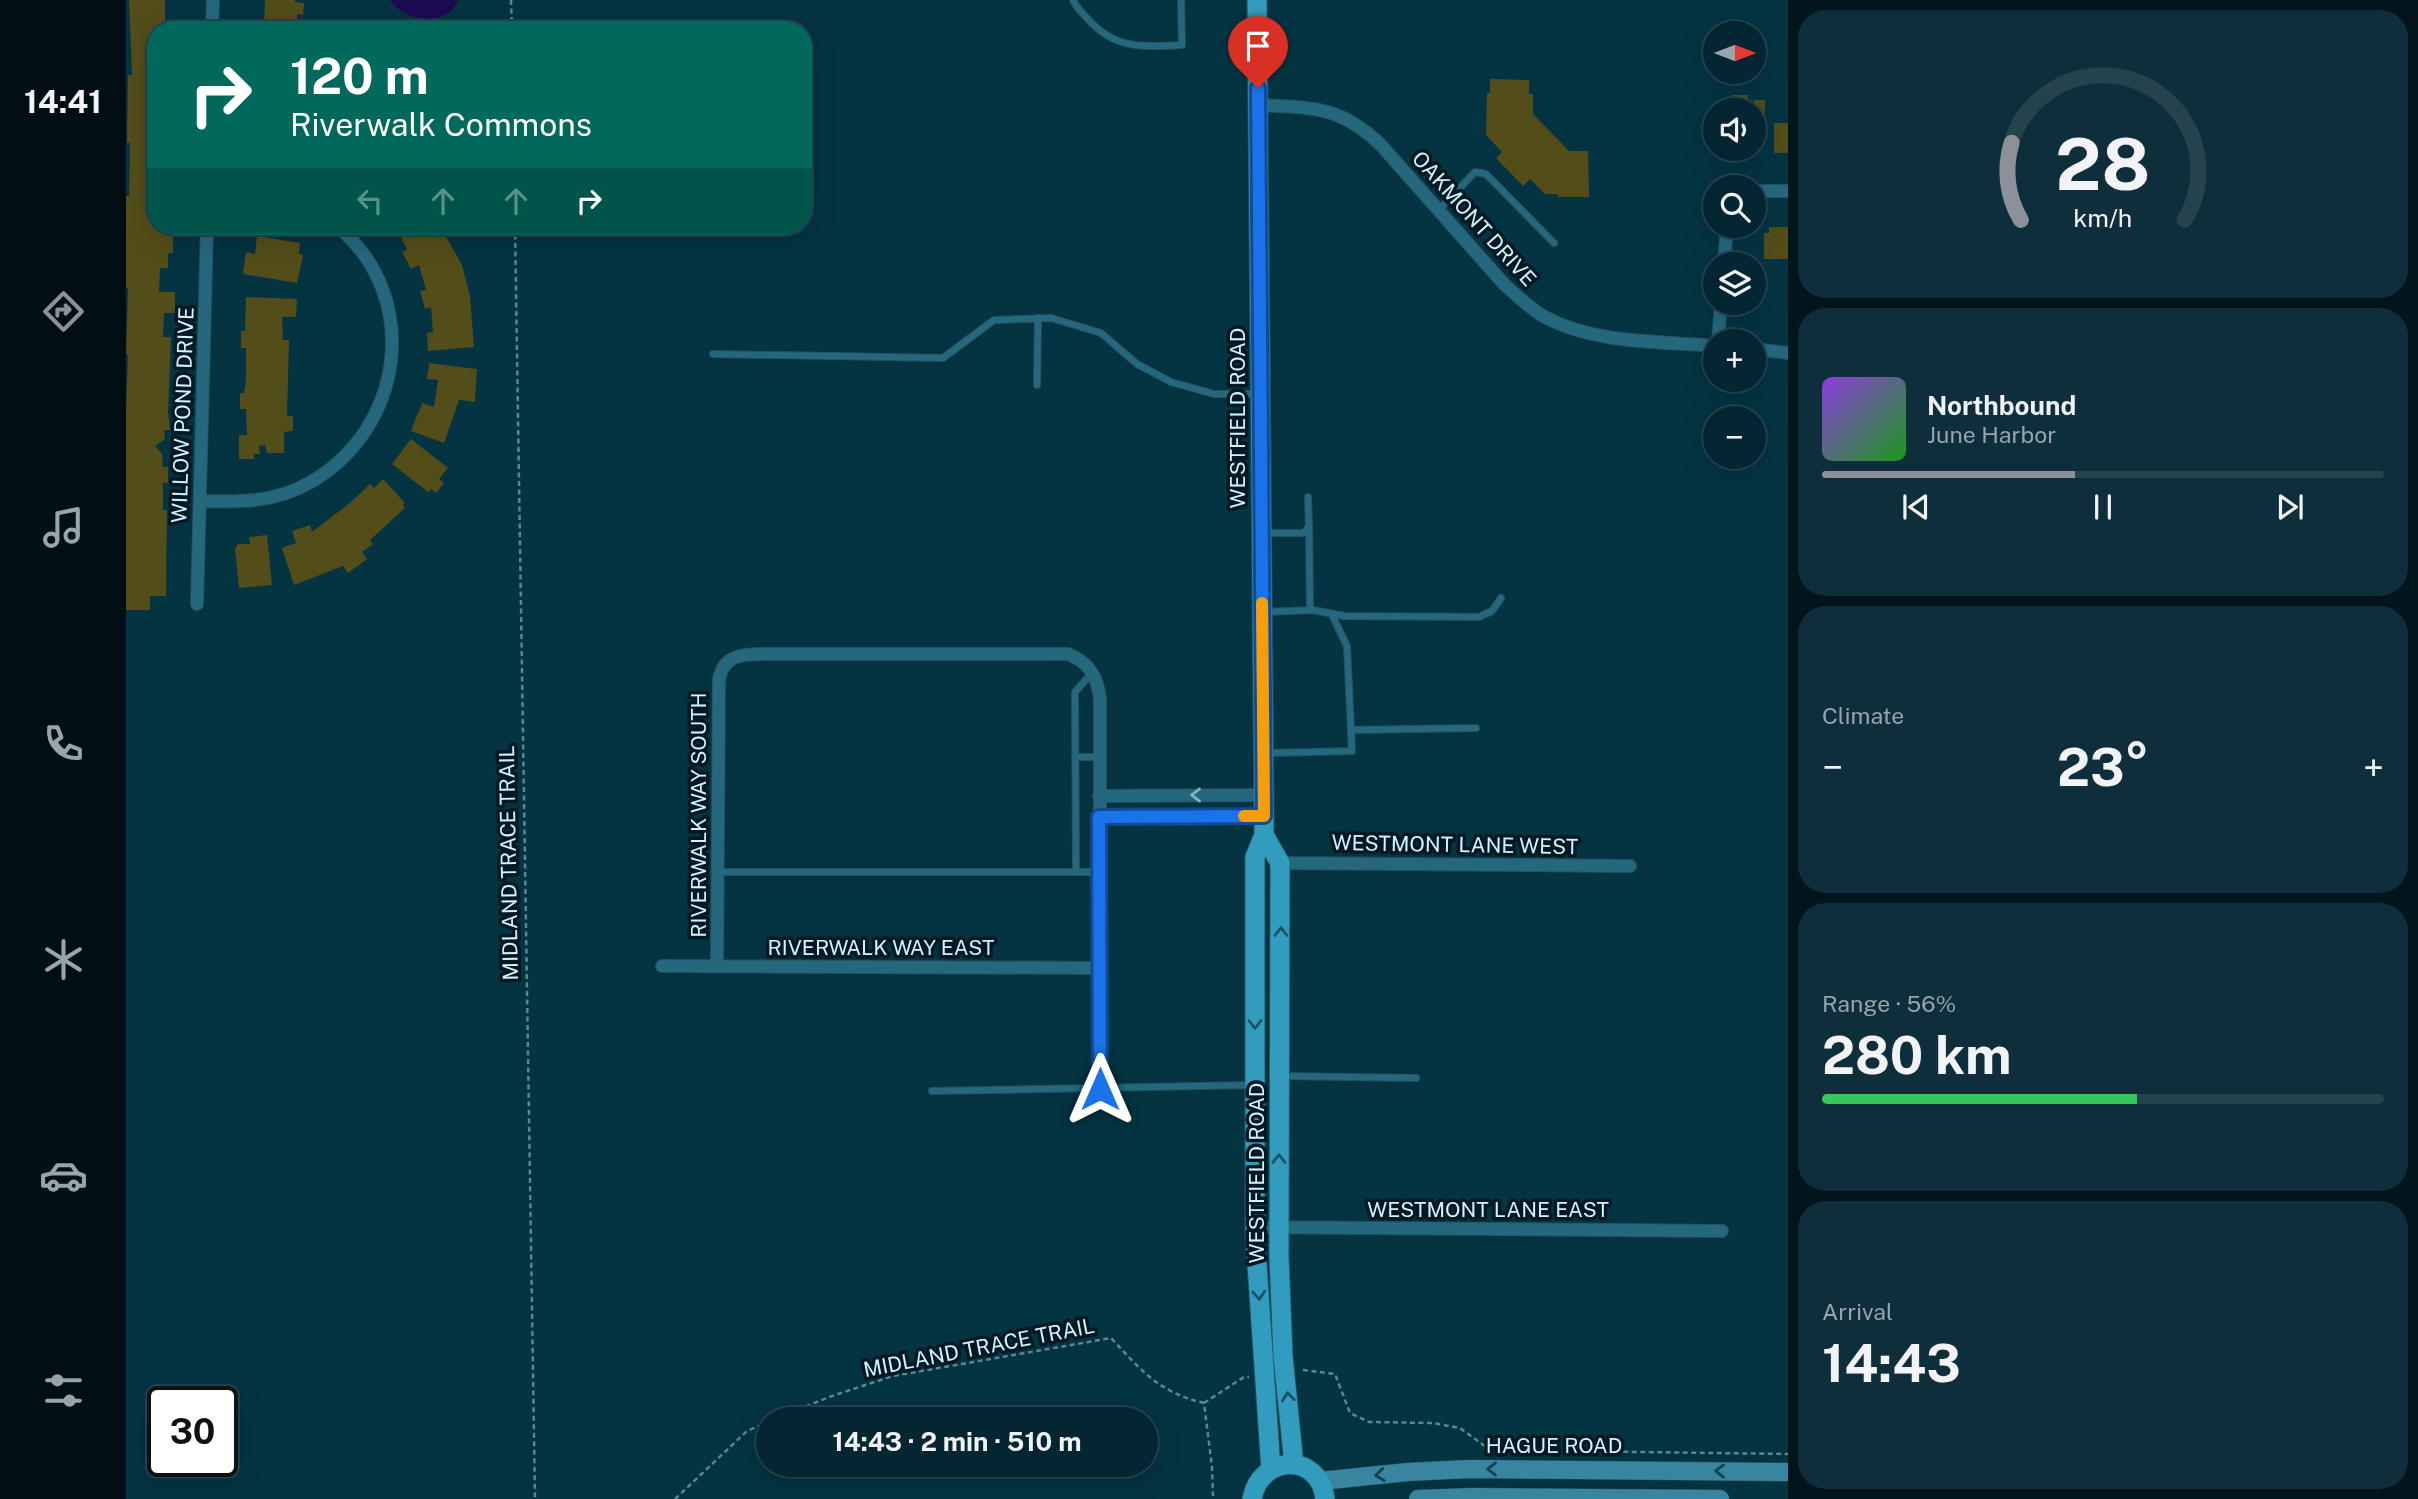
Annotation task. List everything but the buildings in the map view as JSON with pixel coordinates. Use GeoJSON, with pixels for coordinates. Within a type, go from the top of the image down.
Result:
{"type":"FeatureCollection","features":[{"type":"Feature","properties":{"kind":"main road","name":"WESTFIELD ROAD"},"geometry":{"type":"LineString","coordinates":[[1257,0],[1264,826],[1255,857],[1255,1227],[1271,1470]]}},
{"type":"Feature","properties":{"kind":"main road","name":"WESTFIELD ROAD"},"geometry":{"type":"LineString","coordinates":[[1264,826],[1280,863],[1279,1227],[1283,1356],[1294,1465]]}},
{"type":"Feature","properties":{"kind":"main road"},"geometry":{"type":"LineString","coordinates":[[1248,1498],[1256,1483],[1279,1465],[1304,1467],[1322,1490]]}},
{"type":"Feature","properties":{"kind":"main road","name":"HAGUE ROAD"},"geometry":{"type":"LineString","coordinates":[[1322,1490],[1469,1469],[1788,1472]]}},
{"type":"Feature","properties":{"kind":"main road"},"geometry":{"type":"LineString","coordinates":[[1418,1499],[1720,1499]]}},
{"type":"Feature","properties":{"kind":"street"},"geometry":{"type":"LineString","coordinates":[[212,21],[213,0]]}},
{"type":"Feature","properties":{"kind":"street","name":"OAKMONT DRIVE"},"geometry":{"type":"LineString","coordinates":[[1258,105],[1317,108],[1347,118],[1364,129],[1503,283],[1524,303],[1544,316],[1565,326],[1598,334],[1703,345]]}},
{"type":"Feature","properties":{"kind":"street"},"geometry":{"type":"LineString","coordinates":[[1766,191],[1788,191]]}},
{"type":"Feature","properties":{"kind":"street","name":"WILLOW POND DRIVE"},"geometry":{"type":"LineString","coordinates":[[197,604],[207,235]]}},
{"type":"Feature","properties":{"kind":"street"},"geometry":{"type":"LineString","coordinates":[[200,501],[250,502],[284,494],[307,484],[328,471],[347,454],[376,412],[386,388],[391,362],[389,309],[380,282],[366,256],[346,235]]}},
{"type":"Feature","properties":{"kind":"street"},"geometry":{"type":"LineString","coordinates":[[1766,350],[1788,353]]}},
{"type":"Feature","properties":{"kind":"street","name":"RIVERWALK WAY SOUTH"},"geometry":{"type":"LineString","coordinates":[[717,966],[719,680],[724,665],[730,658],[741,654],[766,653],[1056,653],[1080,659],[1093,672]]}},
{"type":"Feature","properties":{"kind":"street"},"geometry":{"type":"LineString","coordinates":[[1093,672],[1100,699],[1100,1089]]}},
{"type":"Feature","properties":{"kind":"street"},"geometry":{"type":"LineString","coordinates":[[1099,796],[1264,795]]}},
{"type":"Feature","properties":{"kind":"street"},"geometry":{"type":"LineString","coordinates":[[1099,817],[1264,826]]}},
{"type":"Feature","properties":{"kind":"street","name":"WESTMONT LANE WEST"},"geometry":{"type":"LineString","coordinates":[[1280,863],[1630,866]]}},
{"type":"Feature","properties":{"kind":"street","name":"RIVERWALK WAY EAST"},"geometry":{"type":"LineString","coordinates":[[662,966],[1099,968]]}},
{"type":"Feature","properties":{"kind":"street","name":"WESTMONT LANE EAST"},"geometry":{"type":"LineString","coordinates":[[1255,1227],[1722,1231]]}},
{"type":"Feature","properties":{"kind":"lane"},"geometry":{"type":"LineString","coordinates":[[1073,0],[1096,30],[1123,44],[1144,47],[1182,45],[1181,0]]}},
{"type":"Feature","properties":{"kind":"lane"},"geometry":{"type":"LineString","coordinates":[[1439,210],[1475,172],[1486,174],[1554,243]]}},
{"type":"Feature","properties":{"kind":"lane"},"geometry":{"type":"LineString","coordinates":[[1037,385],[1038,318]]}},
{"type":"Feature","properties":{"kind":"lane"},"geometry":{"type":"LineString","coordinates":[[713,354],[943,358],[994,320],[1051,318],[1101,333],[1137,364],[1171,382],[1214,394],[1260,394]]}},
{"type":"Feature","properties":{"kind":"lane"},"geometry":{"type":"LineString","coordinates":[[1308,497],[1310,610]]}},
{"type":"Feature","properties":{"kind":"lane"},"geometry":{"type":"LineString","coordinates":[[1262,533],[1304,533],[1308,526]]}},
{"type":"Feature","properties":{"kind":"lane"},"geometry":{"type":"LineString","coordinates":[[1262,612],[1310,610],[1332,615],[1479,617],[1492,611],[1500,598]]}},
{"type":"Feature","properties":{"kind":"lane"},"geometry":{"type":"LineString","coordinates":[[1264,752],[1352,751],[1347,646],[1332,615]]}},
{"type":"Feature","properties":{"kind":"lane"},"geometry":{"type":"LineString","coordinates":[[1076,872],[1074,692],[1093,672]]}},
{"type":"Feature","properties":{"kind":"lane"},"geometry":{"type":"LineString","coordinates":[[1351,730],[1476,728]]}},
{"type":"Feature","properties":{"kind":"lane"},"geometry":{"type":"LineString","coordinates":[[1075,757],[1099,757]]}},
{"type":"Feature","properties":{"kind":"lane"},"geometry":{"type":"LineString","coordinates":[[719,872],[1099,872]]}},
{"type":"Feature","properties":{"kind":"lane"},"geometry":{"type":"LineString","coordinates":[[1280,1076],[1416,1078]]}},
{"type":"Feature","properties":{"kind":"lane"},"geometry":{"type":"LineString","coordinates":[[932,1091],[1255,1084]]}},
{"type":"Feature","properties":{"kind":"path"},"geometry":{"type":"LineString","coordinates":[[511,0],[512,21]]}},
{"type":"Feature","properties":{"kind":"path","name":"MIDLAND TRACE TRAIL"},"geometry":{"type":"LineString","coordinates":[[515,235],[536,1499]]}},
{"type":"Feature","properties":{"kind":"path","name":"MIDLAND TRACE TRAIL"},"geometry":{"type":"LineString","coordinates":[[804,1407],[893,1376],[1111,1338],[1150,1379],[1181,1397],[1204,1403]]}},
{"type":"Feature","properties":{"kind":"path"},"geometry":{"type":"LineString","coordinates":[[1303,1370],[1335,1374],[1350,1413],[1369,1422],[1433,1423],[1460,1428],[1490,1450],[1788,1454]]}},
{"type":"Feature","properties":{"kind":"path"},"geometry":{"type":"LineString","coordinates":[[1213,1496],[1204,1403],[1244,1377],[1256,1376]]}},
{"type":"Feature","properties":{"kind":"path"},"geometry":{"type":"LineString","coordinates":[[675,1499],[747,1431],[756,1427]]}},
{"type":"Feature","properties":{"kind":"shaded area"},"geometry":{"type":"Polygon","coordinates":[[[390,0],[458,0],[453,9],[445,15],[426,19],[405,13],[390,0]]]}},
{"type":"Feature","properties":{"kind":"slow traffic"},"geometry":{"type":"LineString","coordinates":[[1244,816],[1264,816],[1262,603]]}},
{"type":"Feature","properties":{"kind":"route"},"geometry":{"type":"LineString","coordinates":[[1100,1089],[1099,817],[1264,816],[1258,88]]}}]}
